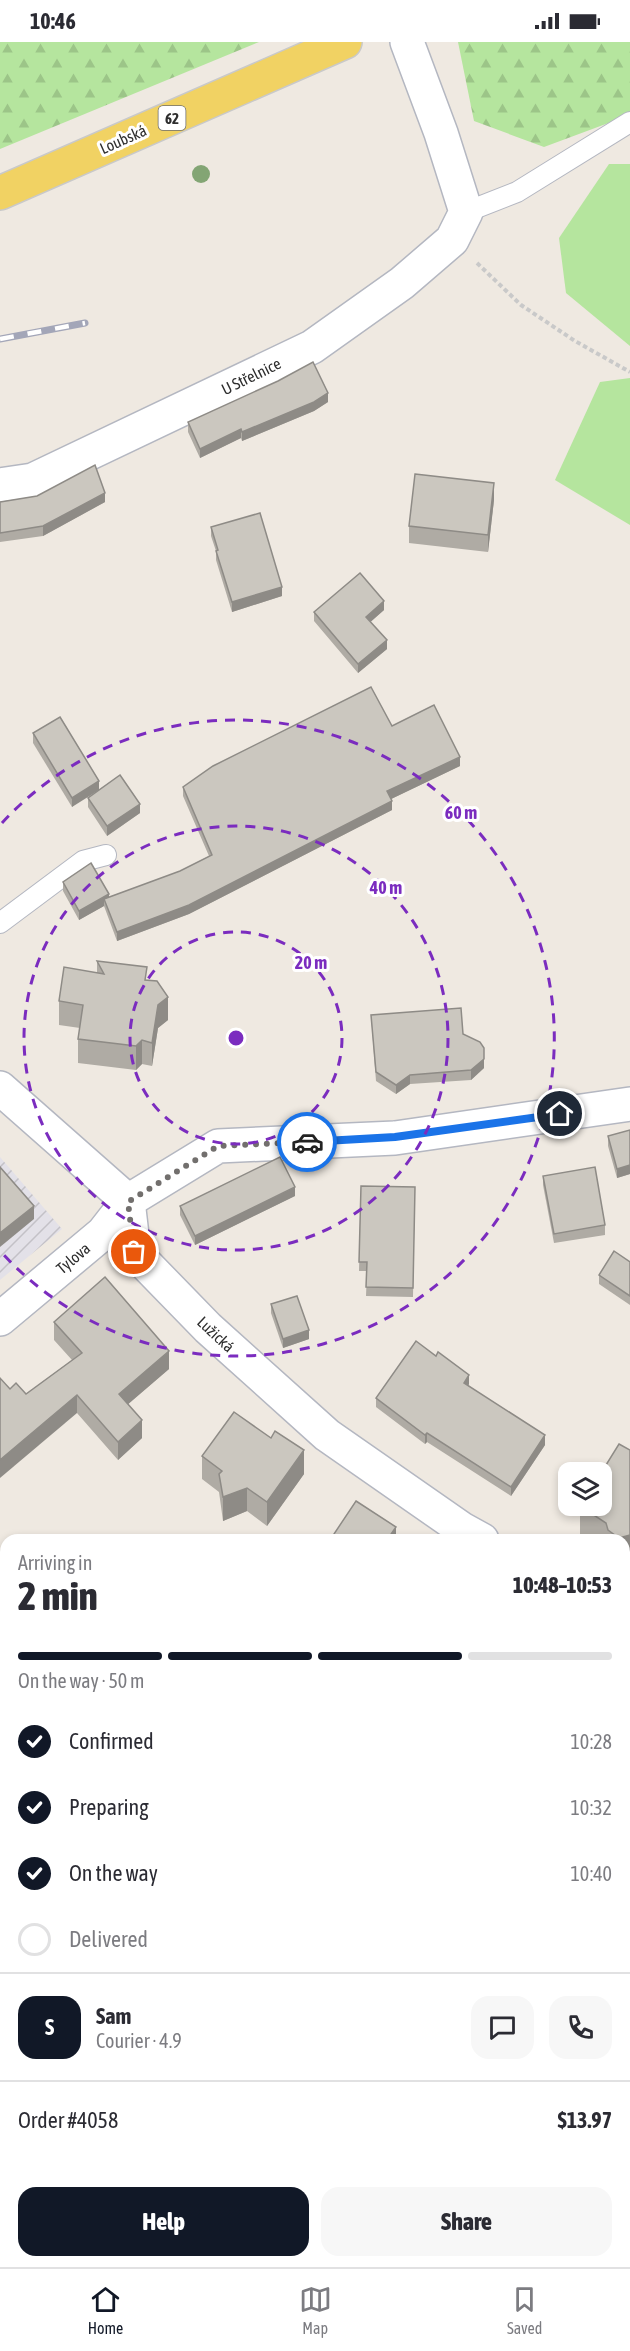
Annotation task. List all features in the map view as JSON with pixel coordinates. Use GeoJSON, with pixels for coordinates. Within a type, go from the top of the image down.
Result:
{"type":"FeatureCollection","features":[{"type":"Feature","properties":{"kind":"main road","name":"Loubská"},"geometry":{"type":"LineString","coordinates":[[0,193],[345,42]]}},
{"type":"Feature","properties":{"kind":"street"},"geometry":{"type":"LineString","coordinates":[[407,42],[441,133],[459,226]]}},
{"type":"Feature","properties":{"kind":"street","name":"U Střelnice"},"geometry":{"type":"LineString","coordinates":[[0,485],[33,480],[312,347],[402,283],[459,226]]}},
{"type":"Feature","properties":{"kind":"street"},"geometry":{"type":"LineString","coordinates":[[0,1088],[128,1202]]}},
{"type":"Feature","properties":{"kind":"street","name":"Tylova"},"geometry":{"type":"LineString","coordinates":[[0,1319],[103,1233],[128,1202],[218,1146],[395,1137],[630,1104]]}},
{"type":"Feature","properties":{"kind":"street","name":"Lužická"},"geometry":{"type":"LineString","coordinates":[[128,1202],[134,1252],[208,1328],[327,1435],[471,1534]]}},
{"type":"Feature","properties":{"kind":"lane","name":"U Střelnice"},"geometry":{"type":"LineString","coordinates":[[459,226],[630,122]]}},
{"type":"Feature","properties":{"kind":"lane"},"geometry":{"type":"LineString","coordinates":[[0,923],[83,861],[106,855]]}},
{"type":"Feature","properties":{"kind":"path"},"geometry":{"type":"LineString","coordinates":[[459,226],[520,305],[630,372]]}},
{"type":"Feature","properties":{"kind":"shaded area"},"geometry":{"type":"Polygon","coordinates":[[[0,1157],[62,1229],[0,1280],[0,1157]]]}},
{"type":"Feature","properties":{"kind":"green space"},"geometry":{"type":"Polygon","coordinates":[[[0,42],[259,42],[0,149],[0,42]]]}},
{"type":"Feature","properties":{"kind":"green space"},"geometry":{"type":"Polygon","coordinates":[[[458,42],[630,42],[630,115],[544,147],[474,121],[458,42]]]}},
{"type":"Feature","properties":{"kind":"green space"},"geometry":{"type":"Polygon","coordinates":[[[609,164],[630,164],[630,346],[566,293],[559,238],[609,164]]]}},
{"type":"Feature","properties":{"kind":"green space"},"geometry":{"type":"Polygon","coordinates":[[[630,378],[630,525],[555,480],[600,382],[630,378]]]}},
{"type":"Feature","properties":{"kind":"building"},"geometry":{"type":"Polygon","coordinates":[[[313,362],[328,393],[314,402],[242,432],[241,429],[200,449],[188,422],[278,381],[313,362]]]}},
{"type":"Feature","properties":{"kind":"building"},"geometry":{"type":"Polygon","coordinates":[[[95,465],[105,493],[43,526],[0,533],[0,502],[37,496],[95,465]]]}},
{"type":"Feature","properties":{"kind":"building"},"geometry":{"type":"Polygon","coordinates":[[[415,474],[494,483],[488,535],[409,526],[415,474]]]}},
{"type":"Feature","properties":{"kind":"building"},"geometry":{"type":"Polygon","coordinates":[[[260,513],[282,587],[232,602],[211,527],[260,513]]]}},
{"type":"Feature","properties":{"kind":"building"},"geometry":{"type":"Polygon","coordinates":[[[360,573],[384,601],[366,617],[387,640],[358,664],[314,612],[360,573]]]}},
{"type":"Feature","properties":{"kind":"building"},"geometry":{"type":"Polygon","coordinates":[[[371,687],[392,726],[434,705],[460,757],[387,791],[392,801],[189,905],[117,932],[104,899],[180,871],[212,855],[183,787],[213,766],[371,687]]]}},
{"type":"Feature","properties":{"kind":"building"},"geometry":{"type":"Polygon","coordinates":[[[60,717],[99,781],[72,798],[33,733],[60,717]]]}},
{"type":"Feature","properties":{"kind":"building"},"geometry":{"type":"Polygon","coordinates":[[[120,775],[140,804],[107,826],[88,798],[120,775]]]}},
{"type":"Feature","properties":{"kind":"building"},"geometry":{"type":"Polygon","coordinates":[[[91,863],[109,894],[79,911],[63,882],[91,863]]]}},
{"type":"Feature","properties":{"kind":"building"},"geometry":{"type":"Polygon","coordinates":[[[97,961],[147,967],[145,980],[157,981],[168,997],[158,1005],[152,1043],[142,1040],[136,1046],[78,1039],[83,1005],[59,1001],[64,967],[104,974],[97,961]]]}},
{"type":"Feature","properties":{"kind":"building"},"geometry":{"type":"Polygon","coordinates":[[[461,1008],[463,1034],[480,1042],[484,1048],[484,1059],[471,1070],[410,1075],[396,1085],[376,1072],[371,1015],[461,1008]]]}},
{"type":"Feature","properties":{"kind":"building"},"geometry":{"type":"Polygon","coordinates":[[[630,1130],[630,1165],[617,1169],[608,1136],[630,1130]]]}},
{"type":"Feature","properties":{"kind":"building"},"geometry":{"type":"Polygon","coordinates":[[[280,1157],[295,1187],[195,1236],[180,1206],[280,1157]]]}},
{"type":"Feature","properties":{"kind":"building"},"geometry":{"type":"Polygon","coordinates":[[[0,1167],[34,1206],[0,1233],[0,1167]]]}},
{"type":"Feature","properties":{"kind":"building"},"geometry":{"type":"Polygon","coordinates":[[[595,1167],[605,1225],[554,1234],[543,1176],[595,1167]]]}},
{"type":"Feature","properties":{"kind":"building"},"geometry":{"type":"Polygon","coordinates":[[[361,1186],[415,1187],[413,1288],[366,1287],[367,1262],[359,1262],[361,1186]]]}},
{"type":"Feature","properties":{"kind":"building"},"geometry":{"type":"Polygon","coordinates":[[[614,1251],[630,1262],[630,1296],[599,1275],[614,1251]]]}},
{"type":"Feature","properties":{"kind":"building"},"geometry":{"type":"Polygon","coordinates":[[[105,1277],[169,1351],[119,1394],[142,1420],[118,1442],[77,1395],[0,1460],[0,1378],[10,1389],[16,1383],[26,1394],[82,1353],[54,1322],[105,1277]]]}},
{"type":"Feature","properties":{"kind":"building"},"geometry":{"type":"Polygon","coordinates":[[[297,1296],[309,1330],[283,1339],[271,1304],[297,1296]]]}},
{"type":"Feature","properties":{"kind":"building"},"geometry":{"type":"Polygon","coordinates":[[[416,1341],[436,1356],[438,1352],[469,1375],[464,1383],[545,1435],[511,1487],[427,1433],[425,1435],[376,1398],[416,1341]]]}},
{"type":"Feature","properties":{"kind":"building"},"geometry":{"type":"Polygon","coordinates":[[[234,1412],[271,1438],[275,1431],[304,1450],[267,1502],[247,1488],[223,1497],[219,1474],[222,1471],[202,1456],[234,1412]]]}},
{"type":"Feature","properties":{"kind":"building"},"geometry":{"type":"Polygon","coordinates":[[[619,1444],[630,1450],[630,1534],[614,1534],[608,1530],[606,1523],[595,1516],[612,1516],[612,1462],[608,1462],[619,1444]]]}},
{"type":"Feature","properties":{"kind":"building"},"geometry":{"type":"Polygon","coordinates":[[[356,1501],[396,1527],[391,1534],[334,1534],[356,1501]]]}},
{"type":"Feature","properties":{"kind":"railway"},"geometry":{"type":"LineString","coordinates":[[0,339],[85,323]]}},
{"type":"Feature","properties":{"kind":"way so far"},"geometry":{"type":"LineString","coordinates":[[134,1252],[128,1202],[218,1146],[307,1142]]}},
{"type":"Feature","properties":{"kind":"route"},"geometry":{"type":"LineString","coordinates":[[307,1142],[395,1137],[560,1114]]}}]}
